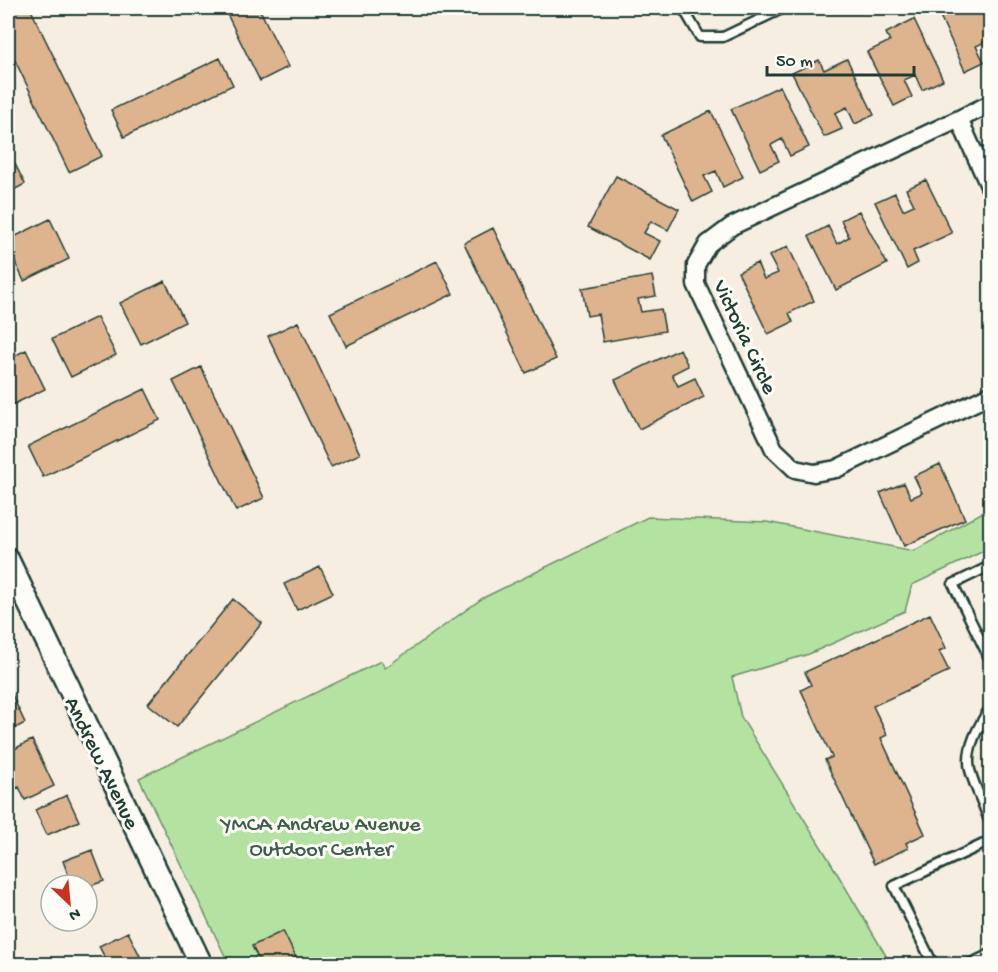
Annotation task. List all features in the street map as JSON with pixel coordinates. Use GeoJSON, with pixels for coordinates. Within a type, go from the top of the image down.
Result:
{"type":"FeatureCollection","features":[{"type":"Feature","properties":{"kind":"street","name":"Victoria Circle"},"geometry":{"type":"LineString","coordinates":[[990,104],[732,226],[708,244],[696,265],[696,284],[774,449],[795,469],[814,473],[836,469],[990,395]]}},
{"type":"Feature","properties":{"kind":"street"},"geometry":{"type":"LineString","coordinates":[[960,119],[990,188]]}},
{"type":"Feature","properties":{"kind":"street","name":"Andrew Avenue"},"geometry":{"type":"LineString","coordinates":[[8,560],[201,964]]}},
{"type":"Feature","properties":{"kind":"lane"},"geometry":{"type":"LineString","coordinates":[[683,8],[700,37],[723,37],[784,8]]}},
{"type":"Feature","properties":{"kind":"lane"},"geometry":{"type":"LineString","coordinates":[[990,566],[953,584],[990,660]]}},
{"type":"Feature","properties":{"kind":"lane"},"geometry":{"type":"LineString","coordinates":[[990,708],[975,734],[970,750],[970,768],[990,824]]}},
{"type":"Feature","properties":{"kind":"lane"},"geometry":{"type":"LineString","coordinates":[[933,964],[894,886],[990,841]]}},
{"type":"Feature","properties":{"kind":"lane"},"geometry":{"type":"LineString","coordinates":[[969,964],[990,954]]}},
{"type":"Feature","properties":{"kind":"green space","name":"YMCA Andrew Avenue Outdoor Center"},"geometry":{"type":"Polygon","coordinates":[[[990,508],[990,548],[912,585],[905,611],[809,654],[732,677],[741,717],[891,964],[229,964],[139,778],[381,661],[385,668],[483,598],[648,517],[767,522],[914,551],[990,508]]]}},
{"type":"Feature","properties":{"kind":"building"},"geometry":{"type":"Polygon","coordinates":[[[8,8],[30,8],[102,156],[69,172],[8,46],[8,8]]]}},
{"type":"Feature","properties":{"kind":"building"},"geometry":{"type":"Polygon","coordinates":[[[224,8],[259,8],[288,67],[260,81],[224,8]]]}},
{"type":"Feature","properties":{"kind":"building"},"geometry":{"type":"Polygon","coordinates":[[[959,8],[990,8],[990,43],[989,40],[976,46],[984,62],[965,71],[940,16],[959,8]]]}},
{"type":"Feature","properties":{"kind":"building"},"geometry":{"type":"Polygon","coordinates":[[[914,19],[943,80],[922,90],[915,75],[904,80],[912,97],[894,106],[867,52],[890,41],[886,33],[914,19]]]}},
{"type":"Feature","properties":{"kind":"building"},"geometry":{"type":"Polygon","coordinates":[[[220,58],[233,85],[124,137],[111,110],[220,58]]]}},
{"type":"Feature","properties":{"kind":"building"},"geometry":{"type":"Polygon","coordinates":[[[847,59],[874,115],[855,124],[847,107],[835,113],[842,129],[824,137],[792,73],[819,60],[824,70],[847,59]]]}},
{"type":"Feature","properties":{"kind":"building"},"geometry":{"type":"Polygon","coordinates":[[[780,86],[809,147],[790,156],[782,139],[771,145],[779,161],[760,170],[731,109],[780,86]]]}},
{"type":"Feature","properties":{"kind":"building"},"geometry":{"type":"Polygon","coordinates":[[[711,111],[743,177],[723,187],[716,171],[704,176],[712,192],[693,202],[661,135],[711,111]]]}},
{"type":"Feature","properties":{"kind":"building"},"geometry":{"type":"Polygon","coordinates":[[[11,156],[25,184],[8,193],[8,157],[11,156]]]}},
{"type":"Feature","properties":{"kind":"building"},"geometry":{"type":"Polygon","coordinates":[[[616,176],[679,209],[668,230],[651,221],[644,233],[660,241],[650,260],[588,227],[616,176]]]}},
{"type":"Feature","properties":{"kind":"building"},"geometry":{"type":"Polygon","coordinates":[[[926,180],[952,233],[913,251],[918,263],[907,269],[875,202],[895,193],[903,210],[914,205],[906,189],[926,180]]]}},
{"type":"Feature","properties":{"kind":"building"},"geometry":{"type":"Polygon","coordinates":[[[859,211],[887,264],[836,290],[809,236],[828,226],[837,244],[849,237],[841,220],[859,211]]]}},
{"type":"Feature","properties":{"kind":"building"},"geometry":{"type":"Polygon","coordinates":[[[50,219],[69,259],[24,281],[8,247],[8,240],[50,219]]]}},
{"type":"Feature","properties":{"kind":"building"},"geometry":{"type":"Polygon","coordinates":[[[493,228],[556,359],[526,373],[464,243],[493,228]]]}},
{"type":"Feature","properties":{"kind":"building"},"geometry":{"type":"Polygon","coordinates":[[[788,246],[814,301],[789,313],[793,322],[768,334],[738,272],[757,263],[764,279],[778,273],[769,256],[788,246]]]}},
{"type":"Feature","properties":{"kind":"building"},"geometry":{"type":"Polygon","coordinates":[[[437,261],[453,294],[346,346],[330,313],[437,261]]]}},
{"type":"Feature","properties":{"kind":"building"},"geometry":{"type":"Polygon","coordinates":[[[652,276],[656,296],[638,299],[641,312],[661,309],[665,331],[603,342],[598,314],[587,316],[582,288],[652,276]]]}},
{"type":"Feature","properties":{"kind":"building"},"geometry":{"type":"Polygon","coordinates":[[[165,281],[185,322],[141,344],[120,303],[165,281]]]}},
{"type":"Feature","properties":{"kind":"building"},"geometry":{"type":"Polygon","coordinates":[[[97,317],[116,355],[71,377],[52,339],[97,317]]]}},
{"type":"Feature","properties":{"kind":"building"},"geometry":{"type":"Polygon","coordinates":[[[298,322],[360,454],[331,467],[268,336],[298,322]]]}},
{"type":"Feature","properties":{"kind":"building"},"geometry":{"type":"Polygon","coordinates":[[[680,349],[688,366],[672,374],[678,386],[695,378],[704,397],[639,429],[615,380],[680,349]]]}},
{"type":"Feature","properties":{"kind":"building"},"geometry":{"type":"Polygon","coordinates":[[[26,350],[45,389],[8,407],[8,359],[26,350]]]}},
{"type":"Feature","properties":{"kind":"building"},"geometry":{"type":"Polygon","coordinates":[[[201,367],[264,498],[236,511],[173,381],[201,367]]]}},
{"type":"Feature","properties":{"kind":"building"},"geometry":{"type":"Polygon","coordinates":[[[145,389],[160,420],[43,477],[28,446],[145,389]]]}},
{"type":"Feature","properties":{"kind":"building"},"geometry":{"type":"Polygon","coordinates":[[[940,464],[965,519],[904,546],[880,493],[904,483],[911,498],[922,493],[914,476],[940,464]]]}},
{"type":"Feature","properties":{"kind":"building"},"geometry":{"type":"Polygon","coordinates":[[[320,567],[333,593],[297,610],[284,584],[320,567]]]}},
{"type":"Feature","properties":{"kind":"building"},"geometry":{"type":"Polygon","coordinates":[[[233,599],[262,623],[177,727],[148,704],[233,599]]]}},
{"type":"Feature","properties":{"kind":"building"},"geometry":{"type":"Polygon","coordinates":[[[930,614],[946,648],[939,651],[949,671],[873,706],[887,735],[881,738],[925,834],[906,843],[908,848],[874,864],[825,760],[832,757],[801,690],[811,685],[805,672],[930,614]]]}},
{"type":"Feature","properties":{"kind":"building"},"geometry":{"type":"Polygon","coordinates":[[[8,686],[25,723],[8,732],[8,686]]]}},
{"type":"Feature","properties":{"kind":"building"},"geometry":{"type":"Polygon","coordinates":[[[32,740],[54,786],[25,800],[19,787],[10,791],[8,786],[8,752],[32,740]]]}},
{"type":"Feature","properties":{"kind":"building"},"geometry":{"type":"Polygon","coordinates":[[[67,795],[79,821],[47,835],[35,810],[67,795]]]}},
{"type":"Feature","properties":{"kind":"building"},"geometry":{"type":"Polygon","coordinates":[[[92,850],[104,881],[99,883],[99,873],[68,873],[63,861],[92,850]]]}},
{"type":"Feature","properties":{"kind":"building"},"geometry":{"type":"Polygon","coordinates":[[[283,931],[299,964],[261,964],[252,946],[283,931]]]}},
{"type":"Feature","properties":{"kind":"building"},"geometry":{"type":"Polygon","coordinates":[[[128,932],[140,956],[123,964],[108,964],[99,946],[128,932]]]}}]}
